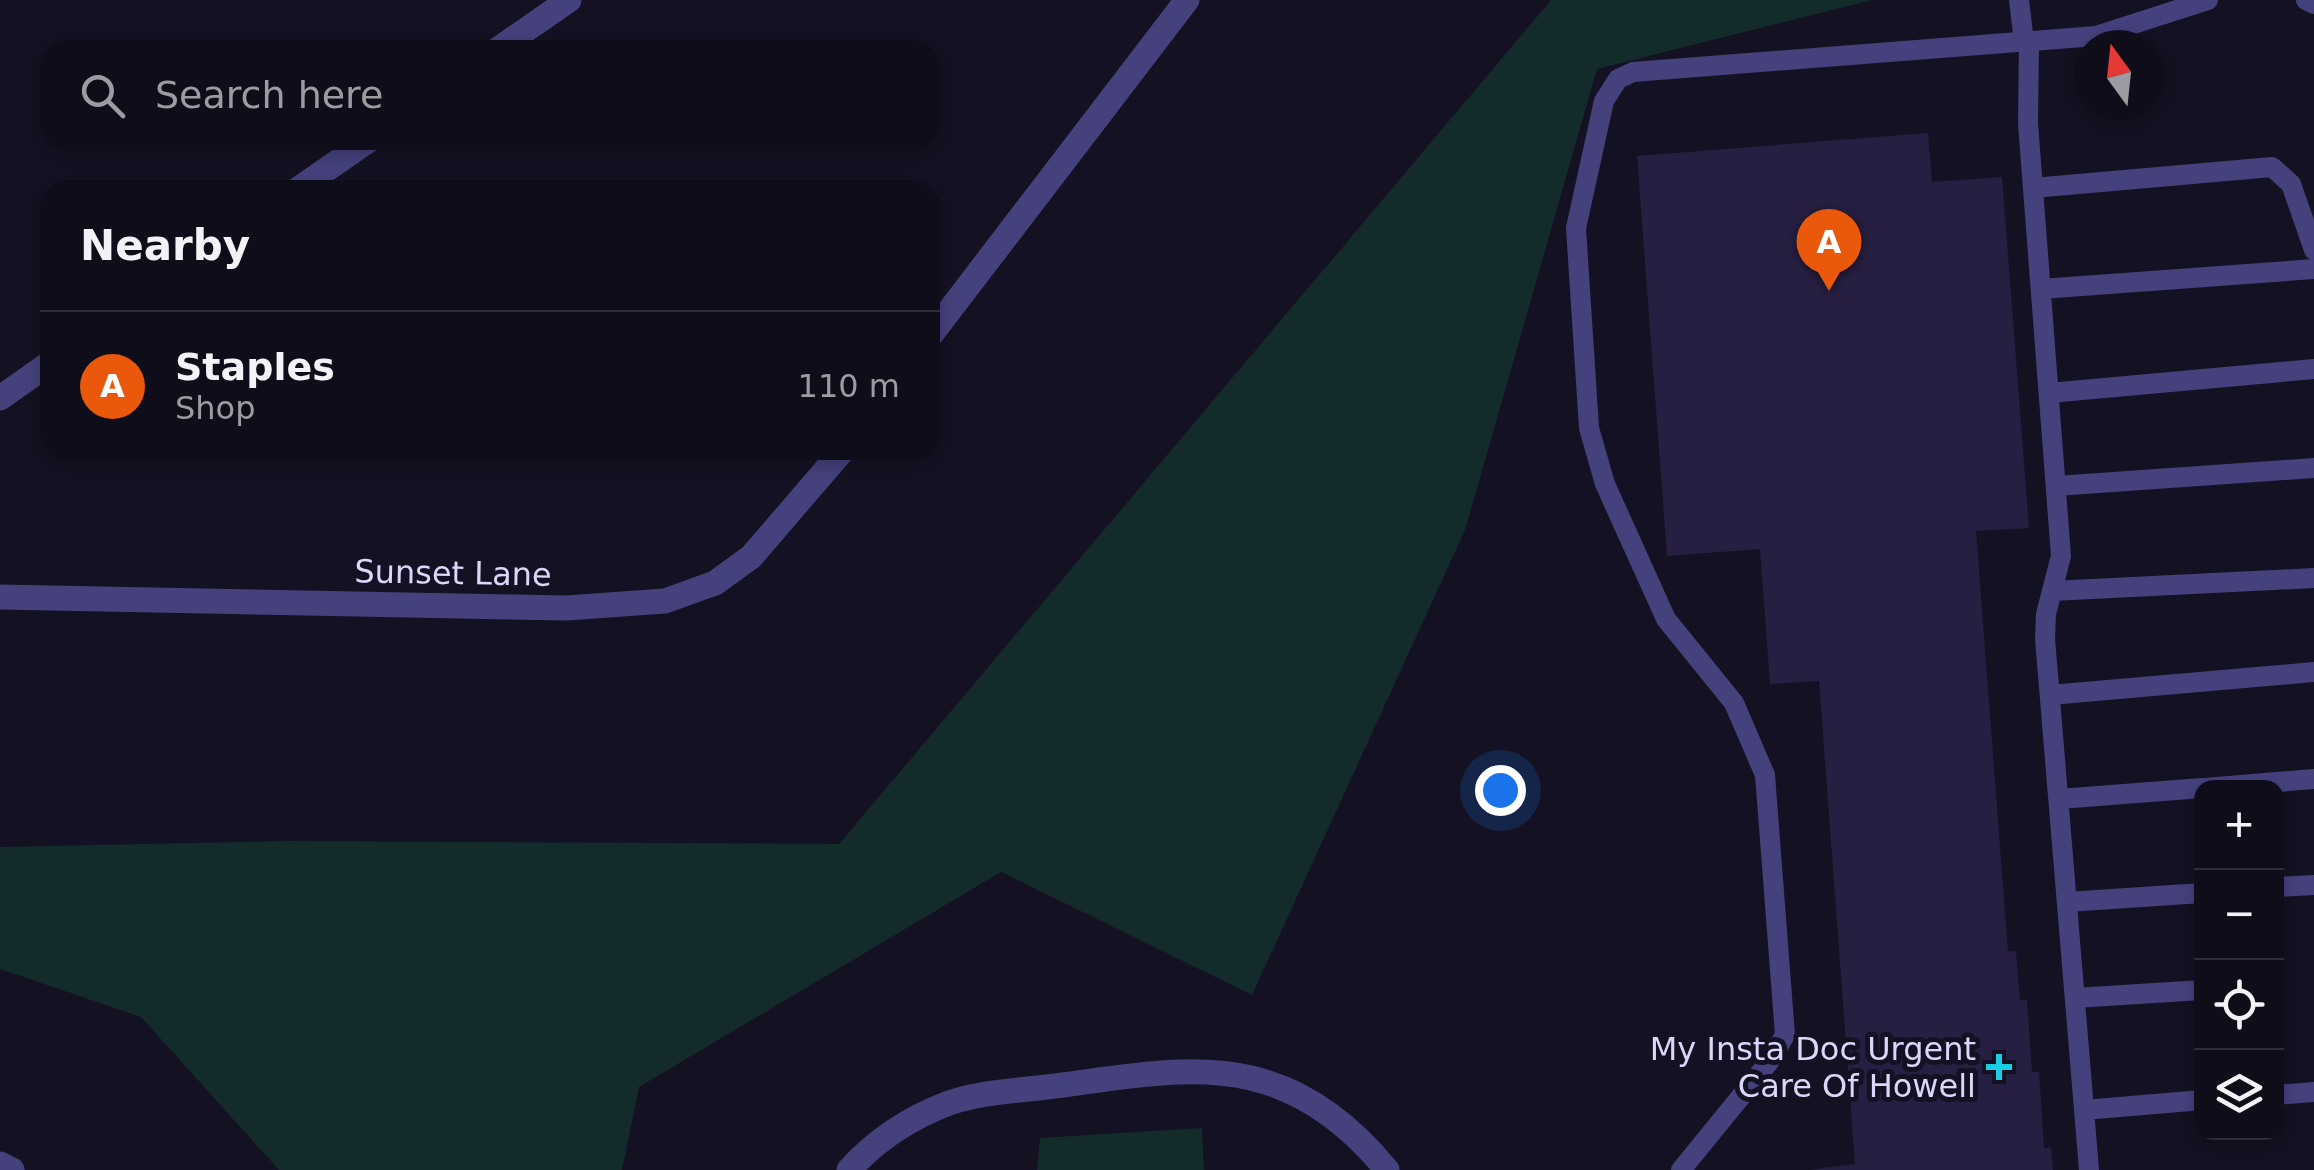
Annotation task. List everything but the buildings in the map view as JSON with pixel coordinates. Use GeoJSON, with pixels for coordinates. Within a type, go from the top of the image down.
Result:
{"type":"FeatureCollection","features":[{"type":"Feature","properties":{"kind":"street"},"geometry":{"type":"LineString","coordinates":[[511,40],[568,0]]}},
{"type":"Feature","properties":{"kind":"street"},"geometry":{"type":"LineString","coordinates":[[940,323],[1187,0]]}},
{"type":"Feature","properties":{"kind":"street"},"geometry":{"type":"LineString","coordinates":[[311,180],[354,150]]}},
{"type":"Feature","properties":{"kind":"street"},"geometry":{"type":"LineString","coordinates":[[0,398],[40,370]]}},
{"type":"Feature","properties":{"kind":"street","name":"Sunset Lane"},"geometry":{"type":"LineString","coordinates":[[0,597],[566,608],[666,601],[715,583],[751,557],[833,460]]}},
{"type":"Feature","properties":{"kind":"street"},"geometry":{"type":"LineString","coordinates":[[849,1170],[904,1124],[950,1103],[1136,1075],[1205,1072],[1250,1078],[1312,1102],[1367,1146],[1388,1170]]}},
{"type":"Feature","properties":{"kind":"street"},"geometry":{"type":"LineString","coordinates":[[0,1164],[12,1170]]}},
{"type":"Feature","properties":{"kind":"lane"},"geometry":{"type":"LineString","coordinates":[[2019,0],[2027,42],[2033,188],[2061,556],[2046,639],[2088,1170]]}},
{"type":"Feature","properties":{"kind":"lane"},"geometry":{"type":"LineString","coordinates":[[1681,1170],[1769,1062],[1785,1035],[1774,865],[1765,775],[1749,728],[1734,703],[1666,619],[1592,446],[1576,228],[1604,101],[1618,79],[1632,72],[2114,32],[2208,0]]}},
{"type":"Feature","properties":{"kind":"lane"},"geometry":{"type":"LineString","coordinates":[[2306,0],[2314,4]]}},
{"type":"Feature","properties":{"kind":"lane"},"geometry":{"type":"LineString","coordinates":[[2033,188],[2272,168],[2291,184],[2314,250]]}},
{"type":"Feature","properties":{"kind":"lane"},"geometry":{"type":"LineString","coordinates":[[2041,289],[2314,269]]}},
{"type":"Feature","properties":{"kind":"lane"},"geometry":{"type":"LineString","coordinates":[[2048,393],[2314,368]]}},
{"type":"Feature","properties":{"kind":"lane"},"geometry":{"type":"LineString","coordinates":[[2056,486],[2314,468]]}},
{"type":"Feature","properties":{"kind":"lane"},"geometry":{"type":"LineString","coordinates":[[2052,592],[2314,578]]}},
{"type":"Feature","properties":{"kind":"lane"},"geometry":{"type":"LineString","coordinates":[[2050,694],[2314,672]]}},
{"type":"Feature","properties":{"kind":"lane"},"geometry":{"type":"LineString","coordinates":[[2284,781],[2314,779]]}},
{"type":"Feature","properties":{"kind":"lane"},"geometry":{"type":"LineString","coordinates":[[2059,799],[2194,789]]}},
{"type":"Feature","properties":{"kind":"lane"},"geometry":{"type":"LineString","coordinates":[[2284,887],[2314,885]]}},
{"type":"Feature","properties":{"kind":"lane"},"geometry":{"type":"LineString","coordinates":[[2067,902],[2194,894]]}},
{"type":"Feature","properties":{"kind":"lane"},"geometry":{"type":"LineString","coordinates":[[2075,998],[2194,991]]}},
{"type":"Feature","properties":{"kind":"lane"},"geometry":{"type":"LineString","coordinates":[[2284,1094],[2314,1092]]}},
{"type":"Feature","properties":{"kind":"lane"},"geometry":{"type":"LineString","coordinates":[[2084,1110],[2194,1101]]}},
{"type":"Feature","properties":{"kind":"green space"},"geometry":{"type":"Polygon","coordinates":[[[1551,0],[1872,0],[1597,69],[1465,530],[1252,995],[1001,872],[639,1087],[622,1170],[279,1170],[141,1017],[0,969],[0,847],[288,841],[839,844],[1551,0]]]}},
{"type":"Feature","properties":{"kind":"green space"},"geometry":{"type":"Polygon","coordinates":[[[1202,1128],[1204,1170],[1037,1170],[1040,1138],[1202,1128]]]}},
{"type":"Feature","properties":{"kind":"place","name":"Staples"},"geometry":{"type":"Point","coordinates":[1829,291]}},
{"type":"Feature","properties":{"kind":"place","name":"My Insta Doc Urgent Care Of Howell"},"geometry":{"type":"Point","coordinates":[1999,1067]}}]}
